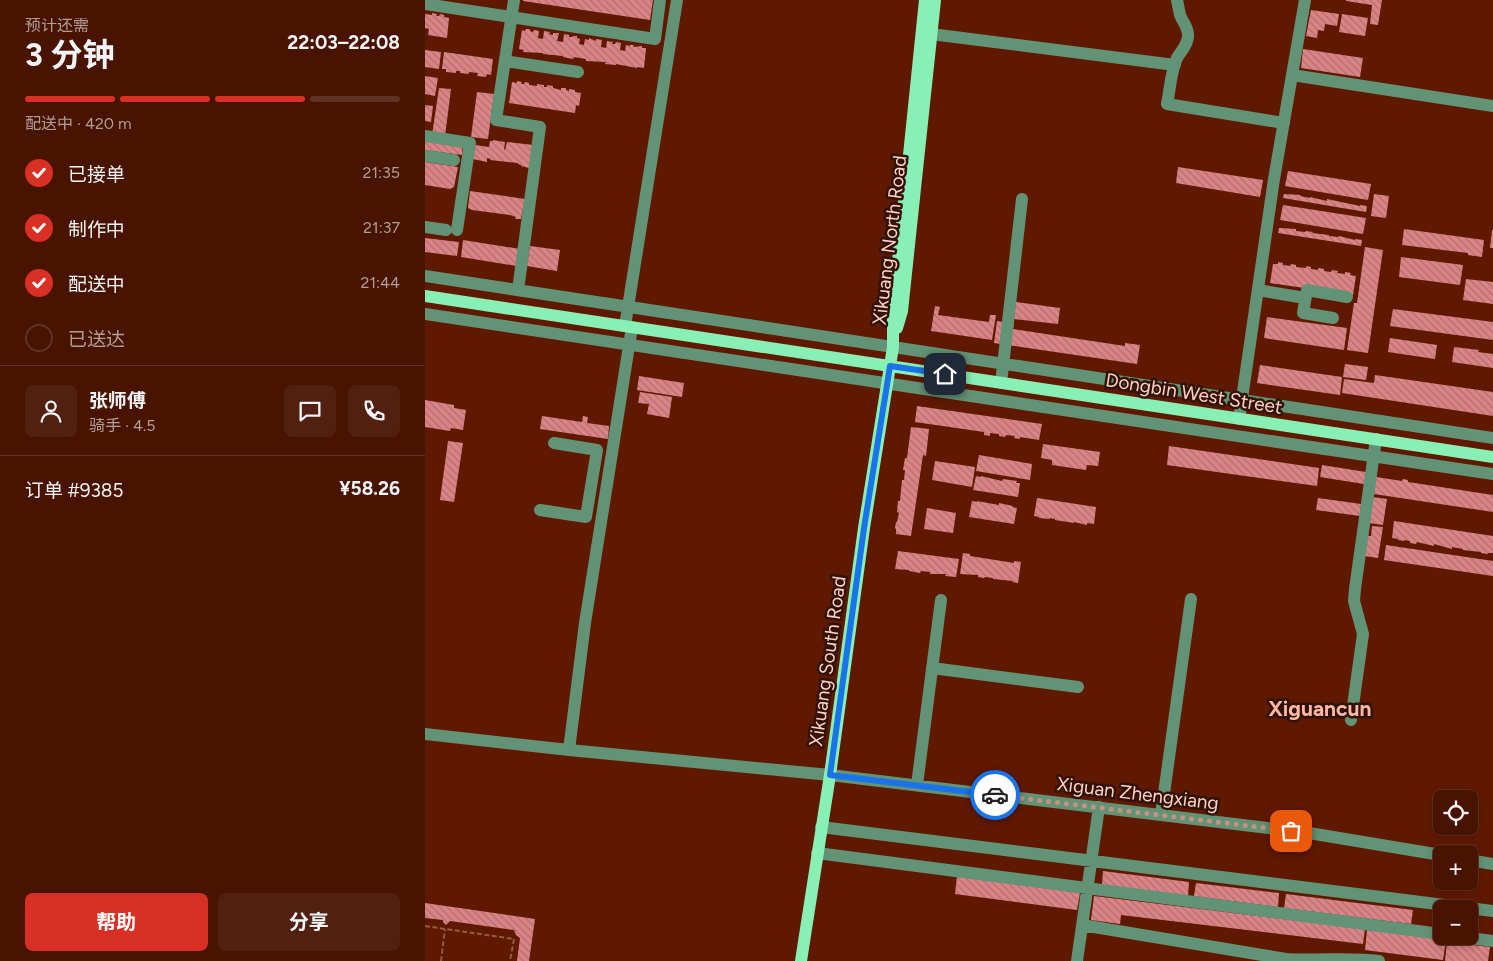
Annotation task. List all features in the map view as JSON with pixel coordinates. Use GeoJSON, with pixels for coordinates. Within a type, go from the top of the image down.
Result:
{"type":"FeatureCollection","features":[{"type":"Feature","properties":{"kind":"main road","name":"Xikuang North Road"},"geometry":{"type":"LineString","coordinates":[[893,347],[893,310],[925,0]]}},
{"type":"Feature","properties":{"kind":"main road","name":"Xikuang North Road"},"geometry":{"type":"LineString","coordinates":[[893,347],[902,311],[935,0]]}},
{"type":"Feature","properties":{"kind":"main road","name":"Dongbin West Street"},"geometry":{"type":"LineString","coordinates":[[425,296],[1493,457]]}},
{"type":"Feature","properties":{"kind":"main road","name":"Xikuang South Road"},"geometry":{"type":"LineString","coordinates":[[801,961],[830,775],[864,528],[893,347]]}},
{"type":"Feature","properties":{"kind":"street"},"geometry":{"type":"LineString","coordinates":[[514,0],[496,120],[541,127],[518,290]]}},
{"type":"Feature","properties":{"kind":"street"},"geometry":{"type":"LineString","coordinates":[[425,4],[655,39],[660,0]]}},
{"type":"Feature","properties":{"kind":"street"},"geometry":{"type":"LineString","coordinates":[[569,750],[585,623],[629,346],[628,307],[677,0]]}},
{"type":"Feature","properties":{"kind":"street"},"geometry":{"type":"LineString","coordinates":[[1177,0],[1181,18],[1188,31],[1188,38],[1186,45],[1177,58],[1167,104],[1284,123]]}},
{"type":"Feature","properties":{"kind":"street"},"geometry":{"type":"LineString","coordinates":[[1239,419],[1284,123],[1305,0]]}},
{"type":"Feature","properties":{"kind":"street"},"geometry":{"type":"LineString","coordinates":[[931,34],[1175,65]]}},
{"type":"Feature","properties":{"kind":"street"},"geometry":{"type":"LineString","coordinates":[[505,61],[578,72]]}},
{"type":"Feature","properties":{"kind":"street"},"geometry":{"type":"LineString","coordinates":[[1292,75],[1493,106]]}},
{"type":"Feature","properties":{"kind":"street"},"geometry":{"type":"LineString","coordinates":[[425,136],[470,142],[452,230],[425,227]]}},
{"type":"Feature","properties":{"kind":"street"},"geometry":{"type":"LineString","coordinates":[[425,156],[454,160]]}},
{"type":"Feature","properties":{"kind":"street"},"geometry":{"type":"LineString","coordinates":[[1001,383],[1022,199]]}},
{"type":"Feature","properties":{"kind":"street"},"geometry":{"type":"LineString","coordinates":[[425,276],[1493,438]]}},
{"type":"Feature","properties":{"kind":"street"},"geometry":{"type":"LineString","coordinates":[[1258,290],[1305,298]]}},
{"type":"Feature","properties":{"kind":"street"},"geometry":{"type":"LineString","coordinates":[[1333,318],[1303,313],[1307,290],[1347,297]]}},
{"type":"Feature","properties":{"kind":"street"},"geometry":{"type":"LineString","coordinates":[[425,314],[1493,474]]}},
{"type":"Feature","properties":{"kind":"street"},"geometry":{"type":"LineString","coordinates":[[1351,720],[1363,634],[1354,601],[1355,589],[1376,439]]}},
{"type":"Feature","properties":{"kind":"street"},"geometry":{"type":"LineString","coordinates":[[554,443],[597,450],[586,517]]}},
{"type":"Feature","properties":{"kind":"street"},"geometry":{"type":"LineString","coordinates":[[541,510],[601,519]]}},
{"type":"Feature","properties":{"kind":"street"},"geometry":{"type":"LineString","coordinates":[[1161,815],[1191,599]]}},
{"type":"Feature","properties":{"kind":"street"},"geometry":{"type":"LineString","coordinates":[[917,785],[941,600]]}},
{"type":"Feature","properties":{"kind":"street"},"geometry":{"type":"LineString","coordinates":[[932,668],[1078,687]]}},
{"type":"Feature","properties":{"kind":"street","name":"Xiguan Zhengxiang"},"geometry":{"type":"LineString","coordinates":[[425,734],[917,785],[1309,833],[1433,854]]}},
{"type":"Feature","properties":{"kind":"street"},"geometry":{"type":"LineString","coordinates":[[1077,961],[1099,808]]}},
{"type":"Feature","properties":{"kind":"street"},"geometry":{"type":"LineString","coordinates":[[821,827],[1493,912]]}},
{"type":"Feature","properties":{"kind":"street"},"geometry":{"type":"LineString","coordinates":[[817,853],[1433,933]]}},
{"type":"Feature","properties":{"kind":"street"},"geometry":{"type":"LineString","coordinates":[[1478,862],[1493,864]]}},
{"type":"Feature","properties":{"kind":"street"},"geometry":{"type":"LineString","coordinates":[[1082,925],[1286,959],[1311,961],[1358,959],[1379,961]]}},
{"type":"Feature","properties":{"kind":"street"},"geometry":{"type":"LineString","coordinates":[[1478,939],[1493,941]]}},
{"type":"Feature","properties":{"kind":"path"},"geometry":{"type":"LineString","coordinates":[[425,926],[514,939],[511,961]]}},
{"type":"Feature","properties":{"kind":"path"},"geometry":{"type":"LineString","coordinates":[[441,961],[445,929]]}},
{"type":"Feature","properties":{"kind":"building"},"geometry":{"type":"Polygon","coordinates":[[[523,0],[653,0],[650,20],[523,0]]]}},
{"type":"Feature","properties":{"kind":"building"},"geometry":{"type":"Polygon","coordinates":[[[1346,0],[1382,0],[1378,25],[1370,24],[1372,5],[1346,0]]]}},
{"type":"Feature","properties":{"kind":"building"},"geometry":{"type":"Polygon","coordinates":[[[1311,10],[1339,14],[1337,26],[1325,24],[1324,31],[1318,30],[1317,38],[1306,36],[1311,10]]]}},
{"type":"Feature","properties":{"kind":"building"},"geometry":{"type":"Polygon","coordinates":[[[432,13],[437,14],[436,16],[440,14],[449,18],[447,38],[428,35],[429,29],[425,28],[425,14],[432,15],[432,13]]]}},
{"type":"Feature","properties":{"kind":"building"},"geometry":{"type":"Polygon","coordinates":[[[1342,14],[1368,18],[1365,36],[1339,32],[1342,14]]]}},
{"type":"Feature","properties":{"kind":"building"},"geometry":{"type":"Polygon","coordinates":[[[530,29],[533,32],[534,30],[539,31],[538,38],[543,39],[544,31],[550,32],[549,34],[553,35],[553,33],[559,33],[557,41],[563,42],[564,34],[569,35],[569,37],[577,36],[580,39],[579,44],[584,45],[585,39],[589,40],[589,38],[596,41],[596,39],[602,40],[601,47],[606,48],[607,41],[613,42],[612,44],[616,42],[621,43],[620,50],[625,51],[626,45],[634,45],[633,47],[642,46],[642,48],[646,48],[644,68],[605,64],[606,62],[586,61],[586,59],[574,57],[573,59],[543,53],[523,52],[524,50],[519,49],[522,30],[525,31],[530,29]]]}},
{"type":"Feature","properties":{"kind":"building"},"geometry":{"type":"Polygon","coordinates":[[[1303,49],[1363,58],[1360,77],[1301,68],[1303,49]]]}},
{"type":"Feature","properties":{"kind":"building"},"geometry":{"type":"Polygon","coordinates":[[[425,50],[441,52],[439,69],[425,67],[425,50]]]}},
{"type":"Feature","properties":{"kind":"building"},"geometry":{"type":"Polygon","coordinates":[[[444,52],[493,59],[491,75],[487,74],[486,77],[477,76],[478,73],[446,72],[446,69],[442,69],[444,52]]]}},
{"type":"Feature","properties":{"kind":"building"},"geometry":{"type":"Polygon","coordinates":[[[425,76],[438,78],[435,96],[425,94],[425,76]]]}},
{"type":"Feature","properties":{"kind":"building"},"geometry":{"type":"Polygon","coordinates":[[[517,81],[522,82],[521,84],[525,82],[529,83],[529,85],[537,86],[537,84],[547,87],[547,85],[561,90],[561,88],[566,88],[569,91],[569,89],[575,90],[575,92],[581,93],[579,106],[576,105],[575,113],[509,103],[512,82],[517,83],[517,81]]]}},
{"type":"Feature","properties":{"kind":"building"},"geometry":{"type":"Polygon","coordinates":[[[439,88],[451,89],[445,136],[432,135],[439,88]]]}},
{"type":"Feature","properties":{"kind":"building"},"geometry":{"type":"Polygon","coordinates":[[[477,92],[494,94],[488,139],[471,137],[477,92]]]}},
{"type":"Feature","properties":{"kind":"building"},"geometry":{"type":"Polygon","coordinates":[[[425,105],[433,106],[431,122],[425,121],[425,105]]]}},
{"type":"Feature","properties":{"kind":"building"},"geometry":{"type":"Polygon","coordinates":[[[425,139],[463,144],[462,155],[425,150],[425,139]]]}},
{"type":"Feature","properties":{"kind":"building"},"geometry":{"type":"Polygon","coordinates":[[[490,141],[505,142],[505,150],[507,142],[533,145],[529,168],[518,163],[487,158],[487,162],[473,159],[475,145],[489,147],[490,141]]]}},
{"type":"Feature","properties":{"kind":"building"},"geometry":{"type":"Polygon","coordinates":[[[425,162],[458,167],[454,187],[450,189],[425,185],[425,162]]]}},
{"type":"Feature","properties":{"kind":"building"},"geometry":{"type":"Polygon","coordinates":[[[1178,167],[1263,180],[1260,197],[1176,183],[1178,167]]]}},
{"type":"Feature","properties":{"kind":"building"},"geometry":{"type":"Polygon","coordinates":[[[1288,171],[1371,184],[1368,200],[1285,186],[1288,171]]]}},
{"type":"Feature","properties":{"kind":"building"},"geometry":{"type":"Polygon","coordinates":[[[470,191],[525,199],[521,219],[515,219],[516,217],[510,215],[468,208],[470,191]]]}},
{"type":"Feature","properties":{"kind":"building"},"geometry":{"type":"Polygon","coordinates":[[[1284,194],[1367,206],[1366,212],[1283,198],[1284,194]]]}},
{"type":"Feature","properties":{"kind":"building"},"geometry":{"type":"Polygon","coordinates":[[[1374,194],[1389,196],[1386,218],[1371,216],[1374,194]]]}},
{"type":"Feature","properties":{"kind":"building"},"geometry":{"type":"Polygon","coordinates":[[[1283,205],[1366,218],[1363,234],[1280,220],[1283,205]]]}},
{"type":"Feature","properties":{"kind":"building"},"geometry":{"type":"Polygon","coordinates":[[[1279,228],[1362,240],[1361,246],[1278,233],[1279,228]]]}},
{"type":"Feature","properties":{"kind":"building"},"geometry":{"type":"Polygon","coordinates":[[[1404,229],[1484,240],[1482,257],[1468,255],[1468,253],[1402,245],[1404,229]]]}},
{"type":"Feature","properties":{"kind":"building"},"geometry":{"type":"Polygon","coordinates":[[[1492,230],[1493,248],[1490,248],[1492,230]]]}},
{"type":"Feature","properties":{"kind":"building"},"geometry":{"type":"Polygon","coordinates":[[[425,238],[459,242],[457,256],[425,252],[425,238]]]}},
{"type":"Feature","properties":{"kind":"building"},"geometry":{"type":"Polygon","coordinates":[[[463,240],[520,249],[517,266],[461,257],[463,240]]]}},
{"type":"Feature","properties":{"kind":"building"},"geometry":{"type":"Polygon","coordinates":[[[530,246],[560,250],[557,271],[527,266],[530,246]]]}},
{"type":"Feature","properties":{"kind":"building"},"geometry":{"type":"Polygon","coordinates":[[[1365,247],[1383,250],[1368,353],[1347,350],[1354,303],[1357,303],[1365,247]]]}},
{"type":"Feature","properties":{"kind":"building"},"geometry":{"type":"Polygon","coordinates":[[[1401,257],[1463,265],[1460,285],[1399,277],[1401,257]]]}},
{"type":"Feature","properties":{"kind":"building"},"geometry":{"type":"Polygon","coordinates":[[[1278,262],[1283,263],[1283,265],[1296,265],[1296,267],[1306,268],[1306,266],[1311,267],[1311,269],[1318,270],[1318,268],[1324,269],[1324,271],[1338,271],[1337,273],[1351,273],[1350,275],[1356,276],[1353,295],[1270,283],[1273,264],[1278,264],[1278,262]]]}},
{"type":"Feature","properties":{"kind":"building"},"geometry":{"type":"Polygon","coordinates":[[[1466,279],[1493,282],[1493,304],[1463,300],[1466,279]]]}},
{"type":"Feature","properties":{"kind":"building"},"geometry":{"type":"Polygon","coordinates":[[[1016,302],[1060,308],[1058,324],[1014,319],[1016,302]]]}},
{"type":"Feature","properties":{"kind":"building"},"geometry":{"type":"Polygon","coordinates":[[[935,306],[940,307],[938,315],[989,322],[990,315],[996,315],[992,340],[931,331],[935,306]]]}},
{"type":"Feature","properties":{"kind":"building"},"geometry":{"type":"Polygon","coordinates":[[[1393,309],[1493,322],[1493,340],[1390,326],[1393,309]]]}},
{"type":"Feature","properties":{"kind":"building"},"geometry":{"type":"Polygon","coordinates":[[[1267,317],[1347,328],[1344,350],[1264,338],[1267,317]]]}},
{"type":"Feature","properties":{"kind":"building"},"geometry":{"type":"Polygon","coordinates":[[[997,321],[1014,324],[1013,329],[1125,346],[1125,343],[1140,345],[1137,364],[994,343],[997,321]]]}},
{"type":"Feature","properties":{"kind":"building"},"geometry":{"type":"Polygon","coordinates":[[[1390,338],[1437,345],[1435,359],[1388,352],[1390,338]]]}},
{"type":"Feature","properties":{"kind":"building"},"geometry":{"type":"Polygon","coordinates":[[[1454,347],[1493,354],[1493,368],[1452,362],[1454,347]]]}},
{"type":"Feature","properties":{"kind":"building"},"geometry":{"type":"Polygon","coordinates":[[[1345,364],[1368,367],[1366,380],[1343,377],[1345,364]]]}},
{"type":"Feature","properties":{"kind":"building"},"geometry":{"type":"Polygon","coordinates":[[[1260,365],[1342,377],[1340,395],[1257,383],[1260,365]]]}},
{"type":"Feature","properties":{"kind":"building"},"geometry":{"type":"Polygon","coordinates":[[[1375,375],[1493,392],[1493,416],[1342,393],[1344,379],[1374,383],[1375,375]]]}},
{"type":"Feature","properties":{"kind":"building"},"geometry":{"type":"Polygon","coordinates":[[[639,376],[684,383],[682,397],[637,390],[639,376]]]}},
{"type":"Feature","properties":{"kind":"building"},"geometry":{"type":"Polygon","coordinates":[[[640,392],[672,397],[669,418],[647,414],[649,404],[638,403],[640,392]]]}},
{"type":"Feature","properties":{"kind":"building"},"geometry":{"type":"Polygon","coordinates":[[[425,400],[454,405],[454,408],[466,410],[463,430],[451,428],[450,431],[425,427],[425,400]]]}},
{"type":"Feature","properties":{"kind":"building"},"geometry":{"type":"Polygon","coordinates":[[[917,406],[1042,424],[1039,440],[1020,437],[1020,439],[1014,438],[1015,436],[1006,435],[1005,437],[990,433],[990,436],[984,435],[984,432],[915,422],[917,406]]]}},
{"type":"Feature","properties":{"kind":"building"},"geometry":{"type":"Polygon","coordinates":[[[542,416],[582,422],[583,416],[588,417],[587,423],[609,426],[608,439],[540,429],[542,416]]]}},
{"type":"Feature","properties":{"kind":"building"},"geometry":{"type":"Polygon","coordinates":[[[911,427],[929,429],[926,456],[923,455],[911,536],[896,534],[895,528],[899,513],[897,512],[898,501],[900,501],[902,480],[904,480],[905,470],[903,470],[905,458],[907,458],[911,427]]]}},
{"type":"Feature","properties":{"kind":"building"},"geometry":{"type":"Polygon","coordinates":[[[448,441],[463,443],[454,502],[440,500],[448,441]]]}},
{"type":"Feature","properties":{"kind":"building"},"geometry":{"type":"Polygon","coordinates":[[[1043,444],[1100,452],[1098,466],[1087,465],[1086,470],[1052,465],[1052,460],[1041,458],[1043,444]]]}},
{"type":"Feature","properties":{"kind":"building"},"geometry":{"type":"Polygon","coordinates":[[[1169,446],[1319,468],[1317,486],[1167,465],[1169,446]]]}},
{"type":"Feature","properties":{"kind":"building"},"geometry":{"type":"Polygon","coordinates":[[[979,455],[1032,464],[1030,480],[976,471],[979,455]]]}},
{"type":"Feature","properties":{"kind":"building"},"geometry":{"type":"Polygon","coordinates":[[[935,461],[975,467],[972,487],[932,480],[935,461]]]}},
{"type":"Feature","properties":{"kind":"building"},"geometry":{"type":"Polygon","coordinates":[[[1322,465],[1366,472],[1364,484],[1320,477],[1322,465]]]}},
{"type":"Feature","properties":{"kind":"building"},"geometry":{"type":"Polygon","coordinates":[[[976,476],[1002,481],[1003,479],[1017,481],[1016,483],[1020,483],[1018,497],[973,490],[976,476]]]}},
{"type":"Feature","properties":{"kind":"building"},"geometry":{"type":"Polygon","coordinates":[[[1376,477],[1402,481],[1403,479],[1408,480],[1408,482],[1493,495],[1493,512],[1374,494],[1376,477]]]}},
{"type":"Feature","properties":{"kind":"building"},"geometry":{"type":"Polygon","coordinates":[[[1372,497],[1387,499],[1383,525],[1369,523],[1372,497]]]}},
{"type":"Feature","properties":{"kind":"building"},"geometry":{"type":"Polygon","coordinates":[[[1037,498],[1096,507],[1094,524],[1087,523],[1087,525],[1034,516],[1037,498]]]}},
{"type":"Feature","properties":{"kind":"building"},"geometry":{"type":"Polygon","coordinates":[[[1318,498],[1361,504],[1360,516],[1316,510],[1318,498]]]}},
{"type":"Feature","properties":{"kind":"building"},"geometry":{"type":"Polygon","coordinates":[[[972,501],[999,505],[999,503],[1017,508],[1014,524],[969,517],[972,501]]]}},
{"type":"Feature","properties":{"kind":"building"},"geometry":{"type":"Polygon","coordinates":[[[927,508],[956,513],[953,533],[924,529],[927,508]]]}},
{"type":"Feature","properties":{"kind":"building"},"geometry":{"type":"Polygon","coordinates":[[[1394,521],[1493,536],[1493,553],[1488,554],[1452,547],[1452,549],[1434,544],[1434,546],[1398,540],[1392,538],[1394,521]]]}},
{"type":"Feature","properties":{"kind":"building"},"geometry":{"type":"Polygon","coordinates":[[[1372,526],[1383,527],[1378,558],[1364,556],[1367,536],[1371,536],[1372,526]]]}},
{"type":"Feature","properties":{"kind":"building"},"geometry":{"type":"Polygon","coordinates":[[[1386,545],[1493,561],[1493,576],[1384,560],[1386,545]]]}},
{"type":"Feature","properties":{"kind":"building"},"geometry":{"type":"Polygon","coordinates":[[[898,551],[959,559],[956,577],[945,576],[946,574],[930,574],[930,572],[921,571],[920,573],[895,569],[898,551]]]}},
{"type":"Feature","properties":{"kind":"building"},"geometry":{"type":"Polygon","coordinates":[[[963,553],[970,554],[970,556],[1014,563],[1014,561],[1021,562],[1018,583],[978,577],[978,575],[960,574],[963,553]]]}},
{"type":"Feature","properties":{"kind":"building"},"geometry":{"type":"Polygon","coordinates":[[[1103,871],[1189,882],[1188,896],[1102,885],[1103,871]]]}},
{"type":"Feature","properties":{"kind":"building"},"geometry":{"type":"Polygon","coordinates":[[[957,876],[1080,893],[1077,910],[955,894],[957,876]]]}},
{"type":"Feature","properties":{"kind":"building"},"geometry":{"type":"Polygon","coordinates":[[[1196,883],[1279,893],[1278,907],[1194,896],[1196,883]]]}},
{"type":"Feature","properties":{"kind":"building"},"geometry":{"type":"Polygon","coordinates":[[[1286,894],[1413,910],[1411,924],[1284,908],[1286,894]]]}},
{"type":"Feature","properties":{"kind":"building"},"geometry":{"type":"Polygon","coordinates":[[[1094,896],[1365,929],[1363,944],[1121,915],[1120,924],[1091,920],[1094,896]]]}},
{"type":"Feature","properties":{"kind":"building"},"geometry":{"type":"Polygon","coordinates":[[[425,903],[535,919],[529,961],[517,961],[520,938],[514,930],[450,921],[446,925],[443,920],[425,918],[425,903]]]}},
{"type":"Feature","properties":{"kind":"building"},"geometry":{"type":"Polygon","coordinates":[[[1367,930],[1433,938],[1433,945],[1445,945],[1443,960],[1365,950],[1367,930]]]}},
{"type":"Feature","properties":{"kind":"building"},"geometry":{"type":"Polygon","coordinates":[[[1447,945],[1490,947],[1488,961],[1445,961],[1447,945]]]}},
{"type":"Feature","properties":{"kind":"way so far"},"geometry":{"type":"LineString","coordinates":[[995,795],[1291,831]]}},
{"type":"Feature","properties":{"kind":"district","name":"Xiguancun"},"geometry":{"type":"Point","coordinates":[1320,709]}},
{"type":"Feature","properties":{"kind":"route"},"geometry":{"type":"LineString","coordinates":[[945,374],[890,366],[864,528],[830,775],[995,795]]}}]}
